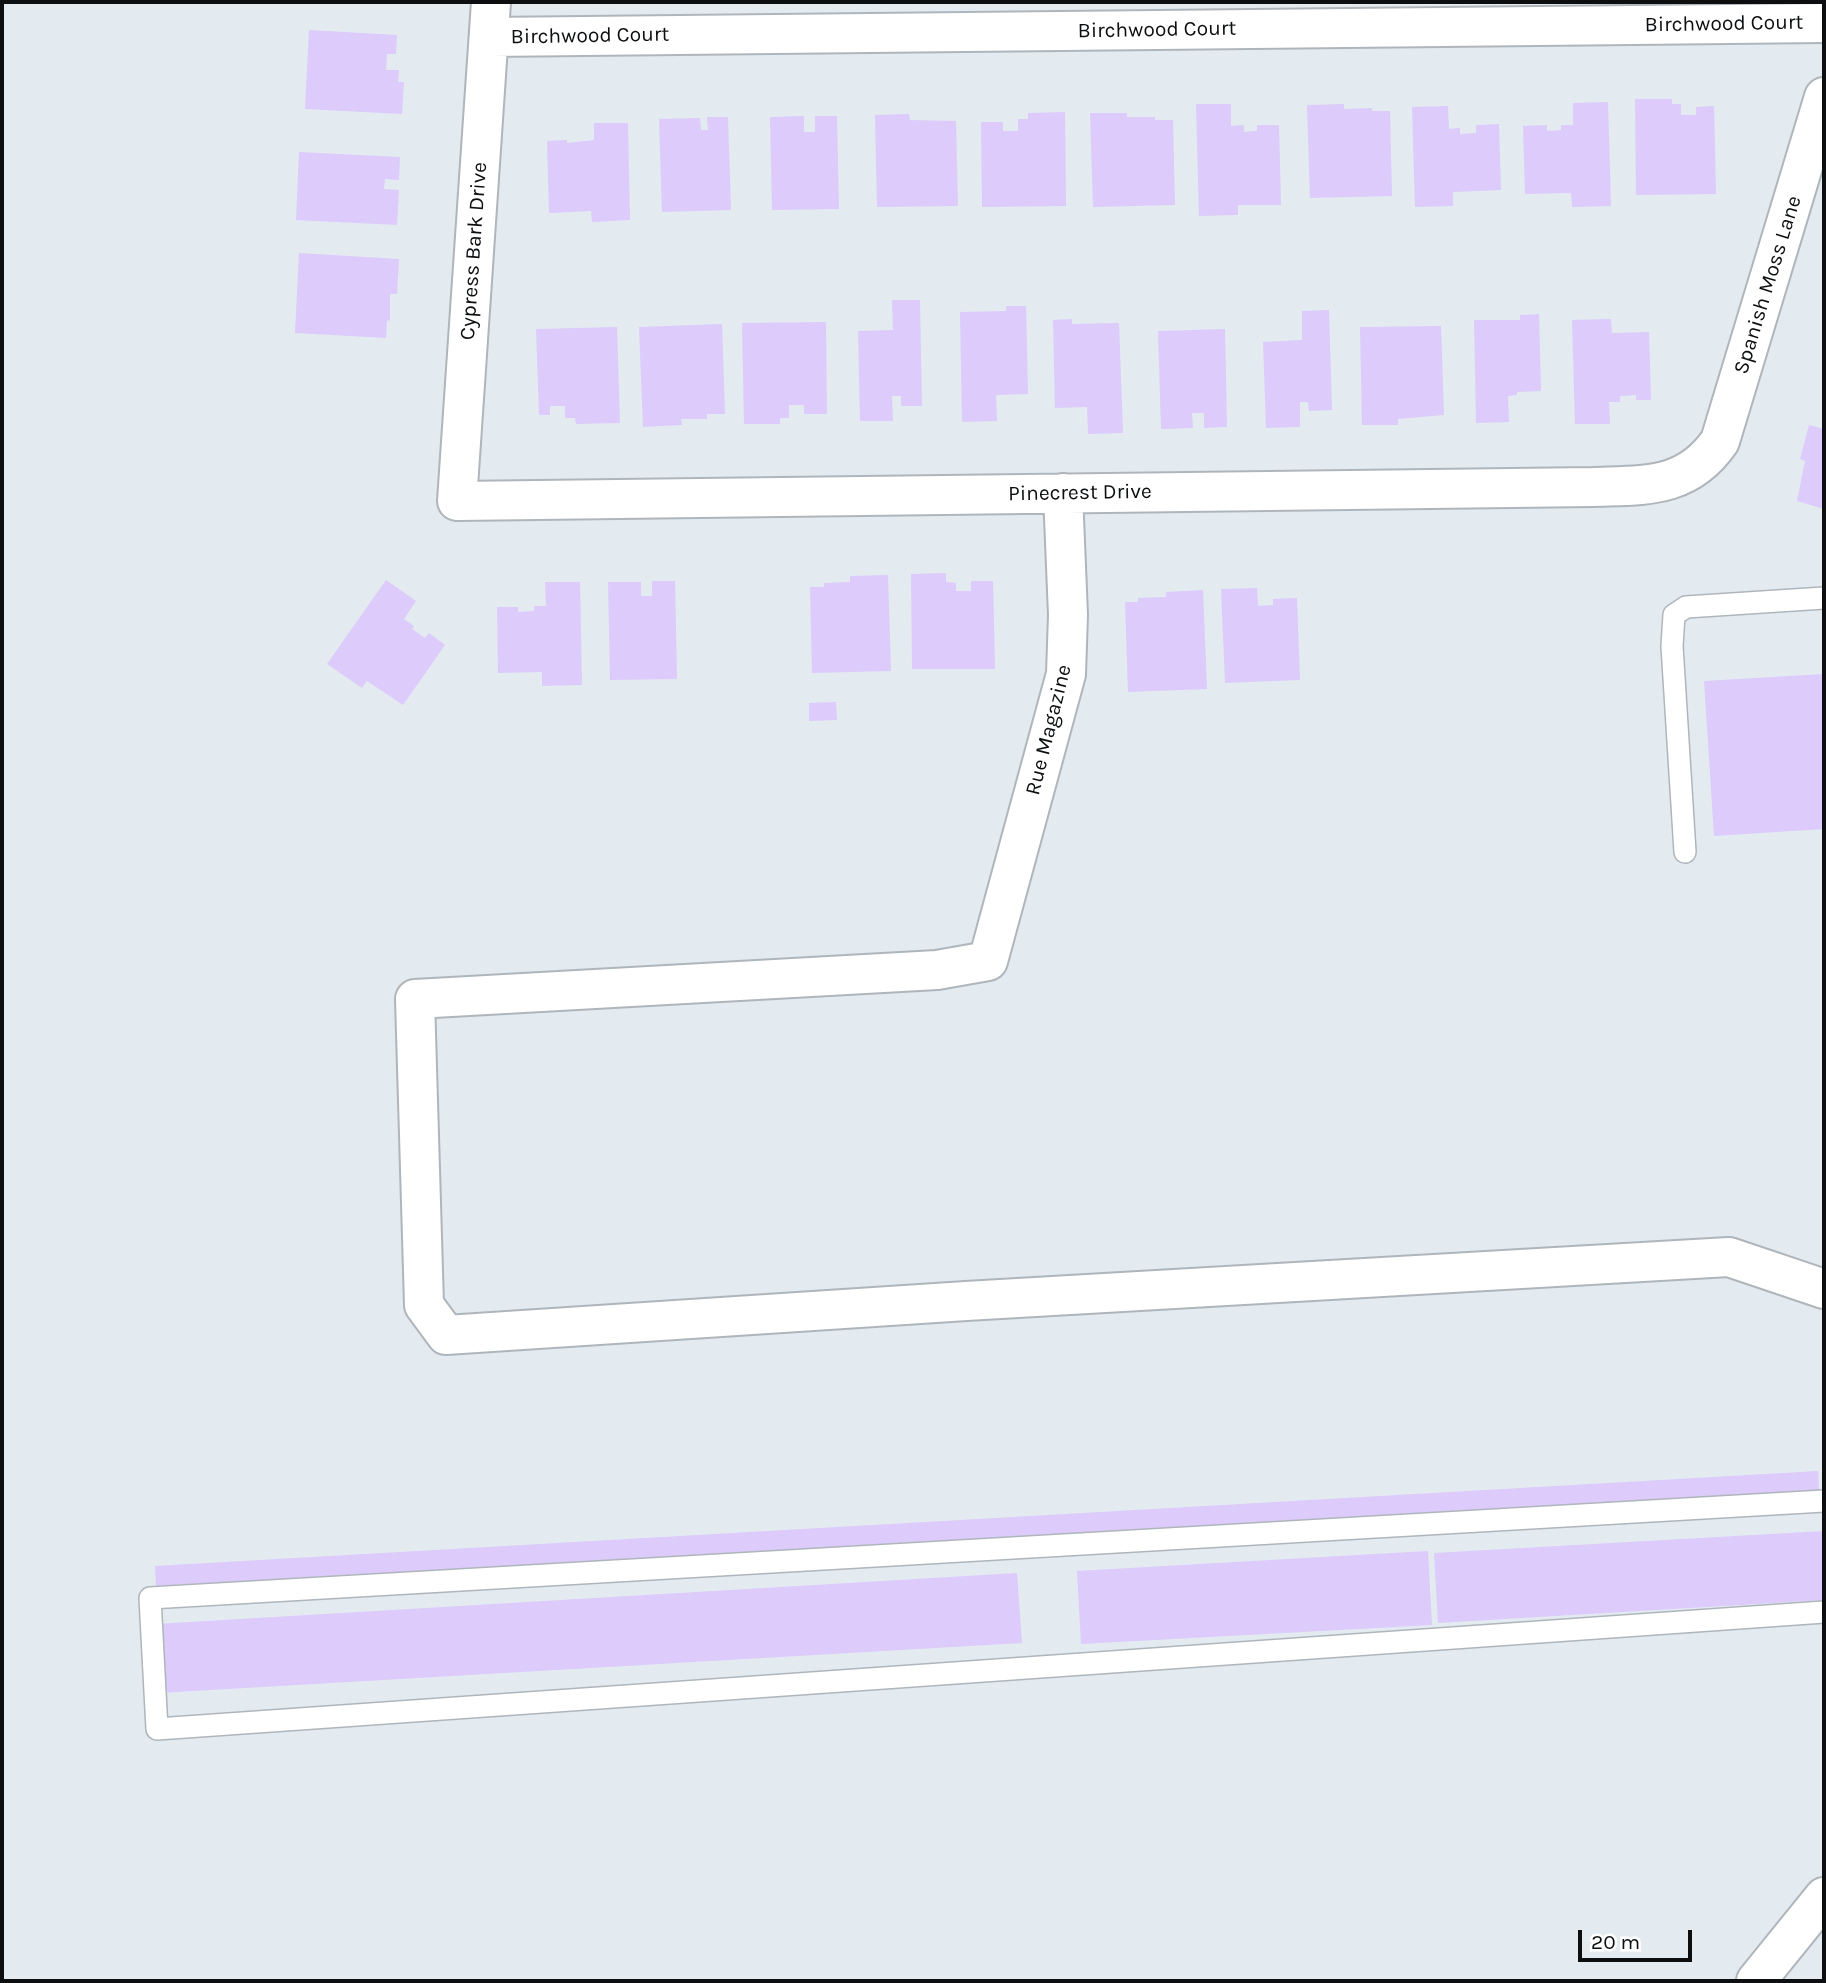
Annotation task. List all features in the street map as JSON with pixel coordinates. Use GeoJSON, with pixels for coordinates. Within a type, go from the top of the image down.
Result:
{"type":"FeatureCollection","features":[{"type":"Feature","properties":{"kind":"street","name":"Birchwood Court"},"geometry":{"type":"LineString","coordinates":[[490,19],[1824,23]]}},
{"type":"Feature","properties":{"kind":"street","name":"Cypress Bark Drive"},"geometry":{"type":"LineString","coordinates":[[457,501],[490,19]]}},
{"type":"Feature","properties":{"kind":"street","name":"Spanish Moss Lane"},"geometry":{"type":"LineString","coordinates":[[1699,466],[1720,441],[1727,422],[1824,97]]}},
{"type":"Feature","properties":{"kind":"street","name":"Pinecrest Drive"},"geometry":{"type":"LineString","coordinates":[[457,501],[1622,486],[1663,482],[1682,476],[1699,466]]}},
{"type":"Feature","properties":{"kind":"street","name":"Rue Magazine"},"geometry":{"type":"LineString","coordinates":[[1063,493],[1068,615],[1066,674],[988,961],[937,970],[415,999],[424,1305],[446,1335],[980,1300],[1729,1257],[1824,1289]]}},
{"type":"Feature","properties":{"kind":"street"},"geometry":{"type":"LineString","coordinates":[[1756,1981],[1824,1897]]}},
{"type":"Feature","properties":{"kind":"lane"},"geometry":{"type":"LineString","coordinates":[[1685,852],[1672,646],[1674,615],[1686,607],[1824,598]]}},
{"type":"Feature","properties":{"kind":"lane"},"geometry":{"type":"LineString","coordinates":[[1824,1501],[149,1598],[157,1730],[1824,1612]]}},
{"type":"Feature","properties":{"kind":"building"},"geometry":{"type":"Polygon","coordinates":[[[309,30],[397,35],[396,54],[387,54],[386,70],[399,70],[398,82],[404,82],[402,114],[305,109],[309,30]]]}},
{"type":"Feature","properties":{"kind":"building"},"geometry":{"type":"Polygon","coordinates":[[[1635,99],[1672,99],[1672,104],[1681,104],[1681,115],[1696,115],[1696,107],[1714,106],[1716,194],[1636,195],[1635,99]]]}},
{"type":"Feature","properties":{"kind":"building"},"geometry":{"type":"Polygon","coordinates":[[[1608,102],[1611,206],[1572,207],[1571,193],[1525,194],[1523,126],[1547,125],[1547,131],[1561,130],[1561,125],[1573,125],[1573,103],[1608,102]]]}},
{"type":"Feature","properties":{"kind":"building"},"geometry":{"type":"Polygon","coordinates":[[[1196,104],[1231,104],[1231,126],[1244,125],[1244,132],[1257,131],[1257,125],[1279,125],[1281,205],[1238,205],[1238,215],[1199,216],[1196,104]]]}},
{"type":"Feature","properties":{"kind":"building"},"geometry":{"type":"Polygon","coordinates":[[[1344,104],[1344,109],[1372,108],[1372,111],[1390,111],[1392,196],[1310,198],[1307,105],[1344,104]]]}},
{"type":"Feature","properties":{"kind":"building"},"geometry":{"type":"Polygon","coordinates":[[[1448,106],[1449,129],[1460,128],[1460,134],[1476,133],[1476,125],[1499,124],[1501,190],[1453,192],[1453,206],[1415,207],[1412,107],[1448,106]]]}},
{"type":"Feature","properties":{"kind":"building"},"geometry":{"type":"Polygon","coordinates":[[[1065,112],[1066,206],[982,207],[981,122],[1003,122],[1003,131],[1018,131],[1018,119],[1028,119],[1028,113],[1065,112]]]}},
{"type":"Feature","properties":{"kind":"building"},"geometry":{"type":"Polygon","coordinates":[[[1090,113],[1127,113],[1127,117],[1173,120],[1175,205],[1093,207],[1090,113]]]}},
{"type":"Feature","properties":{"kind":"building"},"geometry":{"type":"Polygon","coordinates":[[[909,114],[910,120],[956,121],[958,206],[877,207],[875,115],[909,114]]]}},
{"type":"Feature","properties":{"kind":"building"},"geometry":{"type":"Polygon","coordinates":[[[804,116],[804,132],[815,132],[815,116],[837,116],[839,209],[772,210],[770,117],[804,116]]]}},
{"type":"Feature","properties":{"kind":"building"},"geometry":{"type":"Polygon","coordinates":[[[707,117],[728,117],[731,210],[662,212],[659,119],[700,118],[701,130],[708,130],[707,117]]]}},
{"type":"Feature","properties":{"kind":"building"},"geometry":{"type":"Polygon","coordinates":[[[594,123],[628,123],[630,220],[592,222],[591,211],[549,213],[547,141],[567,140],[567,143],[594,140],[594,123]]]}},
{"type":"Feature","properties":{"kind":"building"},"geometry":{"type":"Polygon","coordinates":[[[299,152],[400,157],[399,180],[385,179],[384,189],[399,190],[397,225],[296,220],[299,152]]]}},
{"type":"Feature","properties":{"kind":"building"},"geometry":{"type":"Polygon","coordinates":[[[299,253],[399,259],[397,294],[390,294],[390,321],[387,320],[386,338],[295,333],[299,253]]]}},
{"type":"Feature","properties":{"kind":"building"},"geometry":{"type":"Polygon","coordinates":[[[892,300],[920,300],[922,406],[901,406],[901,396],[892,396],[893,421],[860,421],[858,331],[893,330],[892,300]]]}},
{"type":"Feature","properties":{"kind":"building"},"geometry":{"type":"Polygon","coordinates":[[[1006,306],[1026,306],[1028,394],[996,395],[997,421],[962,422],[960,312],[1006,311],[1006,306]]]}},
{"type":"Feature","properties":{"kind":"building"},"geometry":{"type":"Polygon","coordinates":[[[1329,310],[1332,410],[1309,411],[1308,402],[1300,402],[1300,427],[1266,428],[1263,342],[1302,340],[1302,311],[1329,310]]]}},
{"type":"Feature","properties":{"kind":"building"},"geometry":{"type":"Polygon","coordinates":[[[1539,314],[1541,391],[1517,392],[1517,395],[1508,396],[1509,422],[1476,423],[1474,320],[1520,320],[1520,315],[1539,314]]]}},
{"type":"Feature","properties":{"kind":"building"},"geometry":{"type":"Polygon","coordinates":[[[1072,319],[1072,324],[1119,323],[1123,433],[1088,434],[1087,407],[1055,408],[1053,320],[1072,319]]]}},
{"type":"Feature","properties":{"kind":"building"},"geometry":{"type":"Polygon","coordinates":[[[1611,319],[1612,333],[1649,332],[1651,400],[1636,400],[1636,395],[1620,396],[1620,402],[1609,402],[1610,424],[1575,424],[1572,320],[1611,319]]]}},
{"type":"Feature","properties":{"kind":"building"},"geometry":{"type":"Polygon","coordinates":[[[826,322],[827,414],[804,414],[804,405],[789,405],[789,418],[780,418],[780,424],[744,424],[742,323],[826,322]]]}},
{"type":"Feature","properties":{"kind":"building"},"geometry":{"type":"Polygon","coordinates":[[[722,324],[725,414],[707,414],[707,419],[681,419],[682,425],[643,427],[639,327],[722,324]]]}},
{"type":"Feature","properties":{"kind":"building"},"geometry":{"type":"Polygon","coordinates":[[[1441,326],[1444,415],[1398,419],[1398,425],[1362,425],[1360,327],[1441,326]]]}},
{"type":"Feature","properties":{"kind":"building"},"geometry":{"type":"Polygon","coordinates":[[[617,327],[620,423],[576,424],[575,418],[565,418],[565,406],[550,406],[550,415],[539,415],[536,329],[617,327]]]}},
{"type":"Feature","properties":{"kind":"building"},"geometry":{"type":"Polygon","coordinates":[[[1225,329],[1227,427],[1204,428],[1204,413],[1192,413],[1193,428],[1161,429],[1158,331],[1225,329]]]}},
{"type":"Feature","properties":{"kind":"building"},"geometry":{"type":"Polygon","coordinates":[[[1809,425],[1824,429],[1824,509],[1797,501],[1805,461],[1800,459],[1809,425]]]}},
{"type":"Feature","properties":{"kind":"building"},"geometry":{"type":"Polygon","coordinates":[[[946,573],[946,582],[956,583],[956,591],[971,591],[971,581],[993,581],[995,669],[912,669],[911,574],[946,573]]]}},
{"type":"Feature","properties":{"kind":"building"},"geometry":{"type":"Polygon","coordinates":[[[888,575],[891,671],[812,673],[810,587],[824,587],[824,583],[850,582],[850,576],[888,575]]]}},
{"type":"Feature","properties":{"kind":"building"},"geometry":{"type":"Polygon","coordinates":[[[386,580],[416,601],[404,619],[414,626],[412,629],[425,638],[429,633],[445,645],[403,705],[367,681],[362,688],[327,664],[386,580]]]}},
{"type":"Feature","properties":{"kind":"building"},"geometry":{"type":"Polygon","coordinates":[[[652,581],[675,581],[677,679],[610,680],[608,582],[641,582],[641,596],[652,596],[652,581]]]}},
{"type":"Feature","properties":{"kind":"building"},"geometry":{"type":"Polygon","coordinates":[[[545,582],[580,582],[582,685],[542,686],[542,672],[498,673],[497,607],[518,607],[518,612],[534,611],[534,606],[546,606],[545,582]]]}},
{"type":"Feature","properties":{"kind":"building"},"geometry":{"type":"Polygon","coordinates":[[[1257,588],[1258,606],[1273,605],[1273,599],[1297,598],[1300,680],[1225,683],[1221,589],[1257,588]]]}},
{"type":"Feature","properties":{"kind":"building"},"geometry":{"type":"Polygon","coordinates":[[[1203,590],[1207,689],[1128,692],[1125,602],[1138,602],[1138,598],[1166,597],[1166,592],[1203,590]]]}},
{"type":"Feature","properties":{"kind":"building"},"geometry":{"type":"Polygon","coordinates":[[[1824,674],[1824,829],[1714,836],[1704,681],[1824,674]]]}},
{"type":"Feature","properties":{"kind":"building"},"geometry":{"type":"Polygon","coordinates":[[[836,702],[837,720],[809,721],[809,703],[836,702]]]}},
{"type":"Feature","properties":{"kind":"building"},"geometry":{"type":"Polygon","coordinates":[[[1818,1471],[1819,1491],[156,1586],[155,1566],[1818,1471]]]}},
{"type":"Feature","properties":{"kind":"building"},"geometry":{"type":"Polygon","coordinates":[[[1824,1531],[1824,1600],[1438,1623],[1434,1553],[1824,1531]]]}},
{"type":"Feature","properties":{"kind":"building"},"geometry":{"type":"Polygon","coordinates":[[[1428,1551],[1432,1625],[1081,1644],[1077,1571],[1428,1551]]]}},
{"type":"Feature","properties":{"kind":"building"},"geometry":{"type":"Polygon","coordinates":[[[1017,1573],[1022,1643],[159,1693],[156,1624],[1017,1573]]]}}]}
